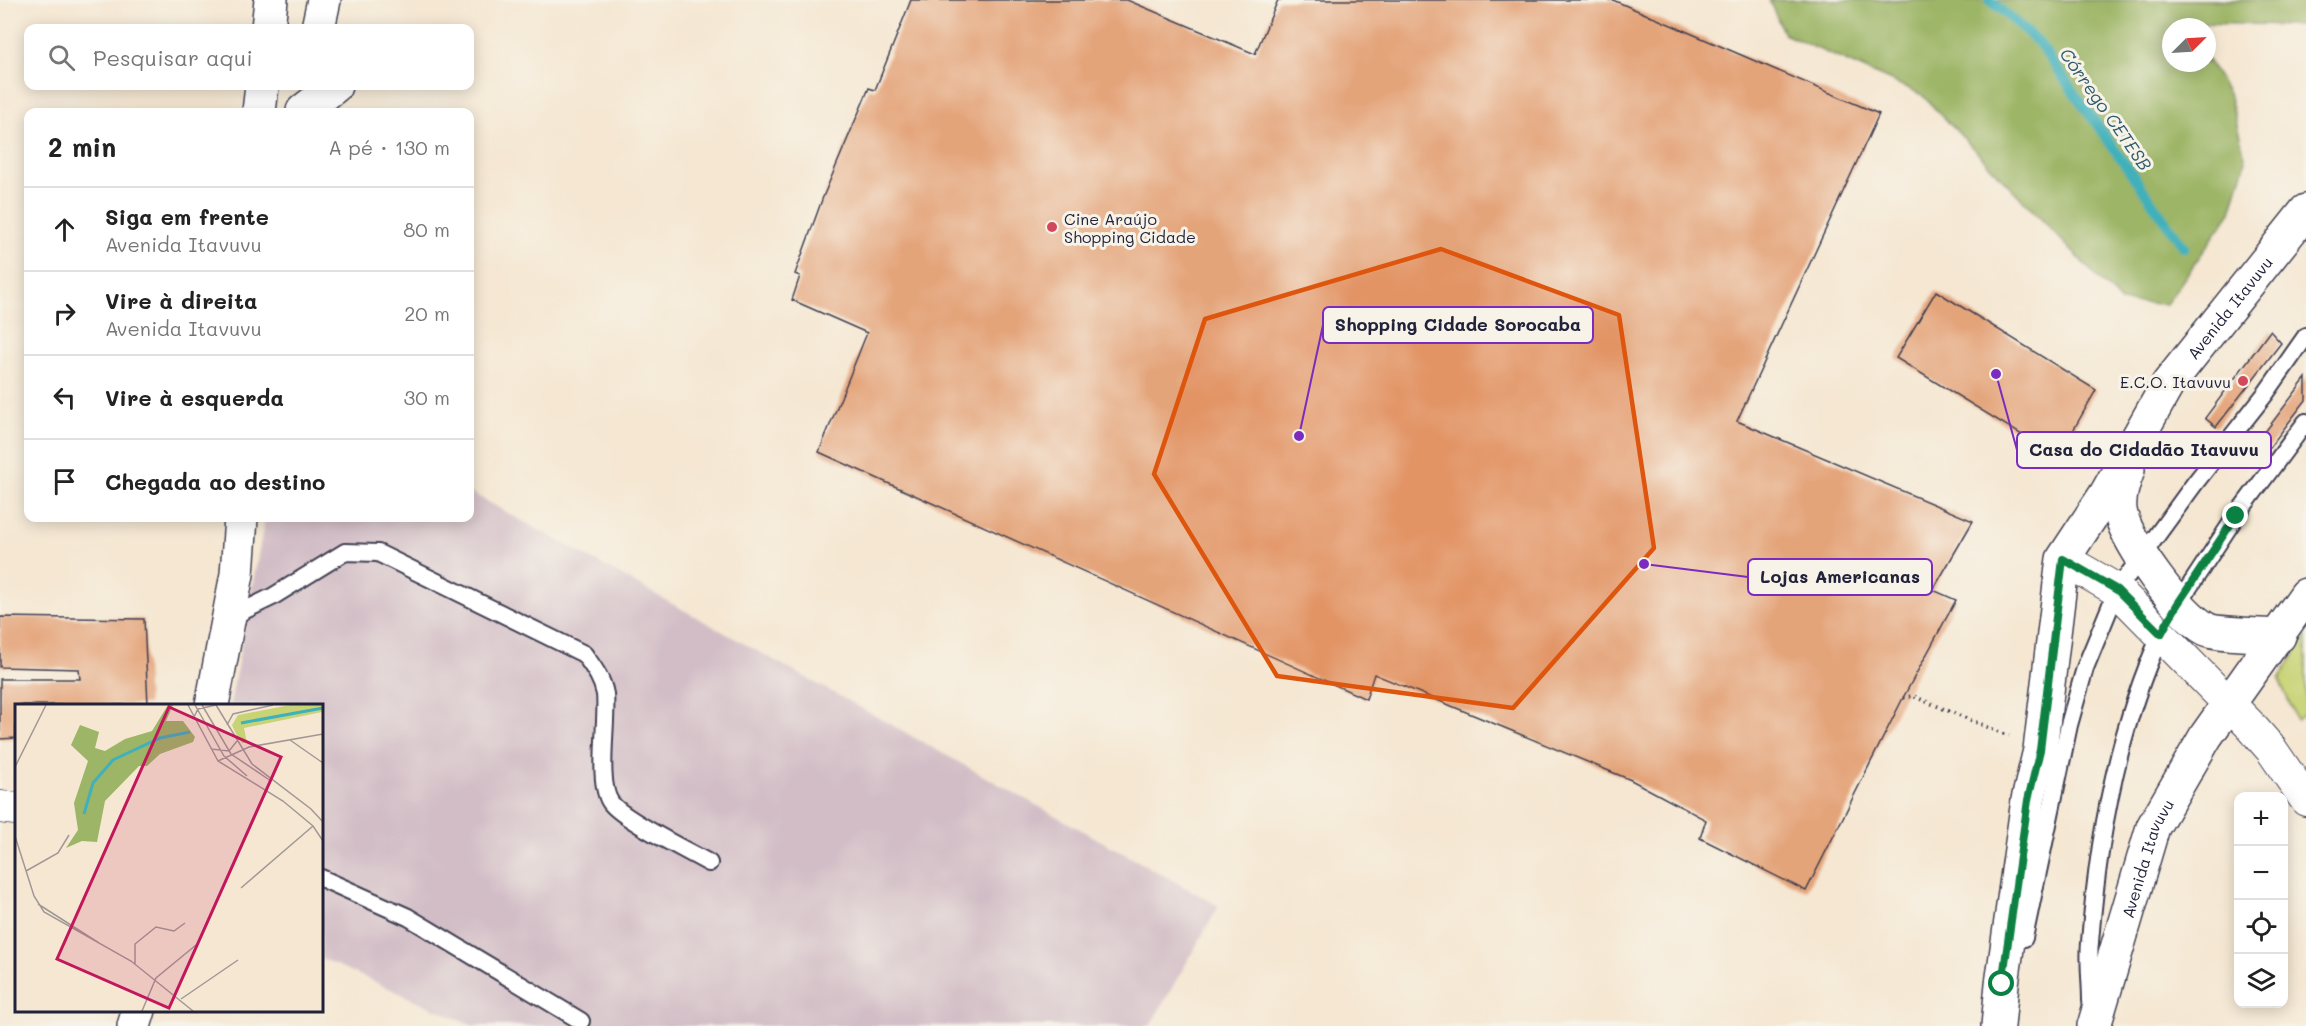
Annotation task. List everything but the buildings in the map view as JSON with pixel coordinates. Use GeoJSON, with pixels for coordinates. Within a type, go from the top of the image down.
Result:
{"type":"FeatureCollection","features":[{"type":"Feature","properties":{"kind":"main road"},"geometry":{"type":"LineString","coordinates":[[268,24],[271,0]]}},
{"type":"Feature","properties":{"kind":"main road"},"geometry":{"type":"LineString","coordinates":[[259,108],[262,90]]}},
{"type":"Feature","properties":{"kind":"main road"},"geometry":{"type":"LineString","coordinates":[[304,103],[328,90]]}},
{"type":"Feature","properties":{"kind":"main road","name":"Avenida Itavuvu"},"geometry":{"type":"LineString","coordinates":[[1998,1026],[2028,800],[2040,750],[2063,559],[2106,494],[2168,384],[2302,219]]}},
{"type":"Feature","properties":{"kind":"main road"},"geometry":{"type":"LineString","coordinates":[[2136,439],[2121,488],[2120,514],[2142,557],[2177,605],[2207,630],[2279,636]]}},
{"type":"Feature","properties":{"kind":"main road"},"geometry":{"type":"LineString","coordinates":[[212,704],[237,574],[241,522]]}},
{"type":"Feature","properties":{"kind":"main road","name":"Avenida Itavuvu"},"geometry":{"type":"LineString","coordinates":[[2093,1026],[2153,827],[2206,736],[2306,595]]}},
{"type":"Feature","properties":{"kind":"main road"},"geometry":{"type":"LineString","coordinates":[[134,1026],[139,1011]]}},
{"type":"Feature","properties":{"kind":"street"},"geometry":{"type":"LineString","coordinates":[[2063,559],[2117,590],[2271,749],[2306,800]]}},
{"type":"Feature","properties":{"kind":"street"},"geometry":{"type":"LineString","coordinates":[[0,807],[15,808]]}},
{"type":"Feature","properties":{"kind":"lane"},"geometry":{"type":"LineString","coordinates":[[2005,1026],[2069,725],[2085,668],[2117,590],[2195,483],[2266,393],[2306,336]]}},
{"type":"Feature","properties":{"kind":"lane"},"geometry":{"type":"LineString","coordinates":[[2093,1026],[2090,944],[2102,844],[2119,751],[2161,634],[2177,605],[2236,516],[2306,422]]}},
{"type":"Feature","properties":{"kind":"lane"},"geometry":{"type":"LineString","coordinates":[[229,618],[272,597],[345,552],[378,553],[584,654],[599,674],[604,694],[604,783],[610,803],[624,814],[709,864]]}},
{"type":"Feature","properties":{"kind":"lane"},"geometry":{"type":"LineString","coordinates":[[322,878],[408,917],[581,1021]]}},
{"type":"Feature","properties":{"kind":"path"},"geometry":{"type":"LineString","coordinates":[[1903,698],[1913,696],[2040,750]]}},
{"type":"Feature","properties":{"kind":"highlighted area"},"geometry":{"type":"Polygon","coordinates":[[[1441,249],[1619,315],[1654,548],[1513,708],[1277,676],[1154,474],[1205,319],[1441,249]]]}},
{"type":"Feature","properties":{"kind":"shaded area"},"geometry":{"type":"Polygon","coordinates":[[[474,494],[1219,906],[1150,1026],[473,1026],[322,958],[322,704],[230,704],[264,522],[474,522],[474,494]]]}},
{"type":"Feature","properties":{"kind":"green space"},"geometry":{"type":"Polygon","coordinates":[[[1769,0],[2306,0],[2306,25],[2216,23],[2216,18],[2162,18],[2162,72],[2215,72],[2230,97],[2246,161],[2231,212],[2166,304],[2121,302],[1921,94],[1784,34],[1769,0]]]}},
{"type":"Feature","properties":{"kind":"green space"},"geometry":{"type":"Polygon","coordinates":[[[2306,636],[2306,713],[2297,720],[2279,679],[2306,636]]]}},
{"type":"Feature","properties":{"kind":"waterway","name":"Córrego CETESB"},"geometry":{"type":"LineString","coordinates":[[1990,0],[2038,42],[2184,247]]}},
{"type":"Feature","properties":{"kind":"place","name":"Cine Araújo Shopping Cidade"},"geometry":{"type":"Point","coordinates":[1052,227]}},
{"type":"Feature","properties":{"kind":"place","name":"Casa do Cidadão Itavuvu"},"geometry":{"type":"Point","coordinates":[1996,374]}},
{"type":"Feature","properties":{"kind":"place","name":"E.C.O. Itavuvu"},"geometry":{"type":"Point","coordinates":[2243,381]}},
{"type":"Feature","properties":{"kind":"place","name":"Shopping Cidade Sorocaba"},"geometry":{"type":"Point","coordinates":[1299,436]}},
{"type":"Feature","properties":{"kind":"place","name":"Lojas Americanas"},"geometry":{"type":"Point","coordinates":[1644,564]}},
{"type":"Feature","properties":{"kind":"route"},"geometry":{"type":"LineString","coordinates":[[2002,984],[2028,800],[2040,750],[2063,559],[2117,590],[2161,634],[2177,605],[2236,516]]}}]}
